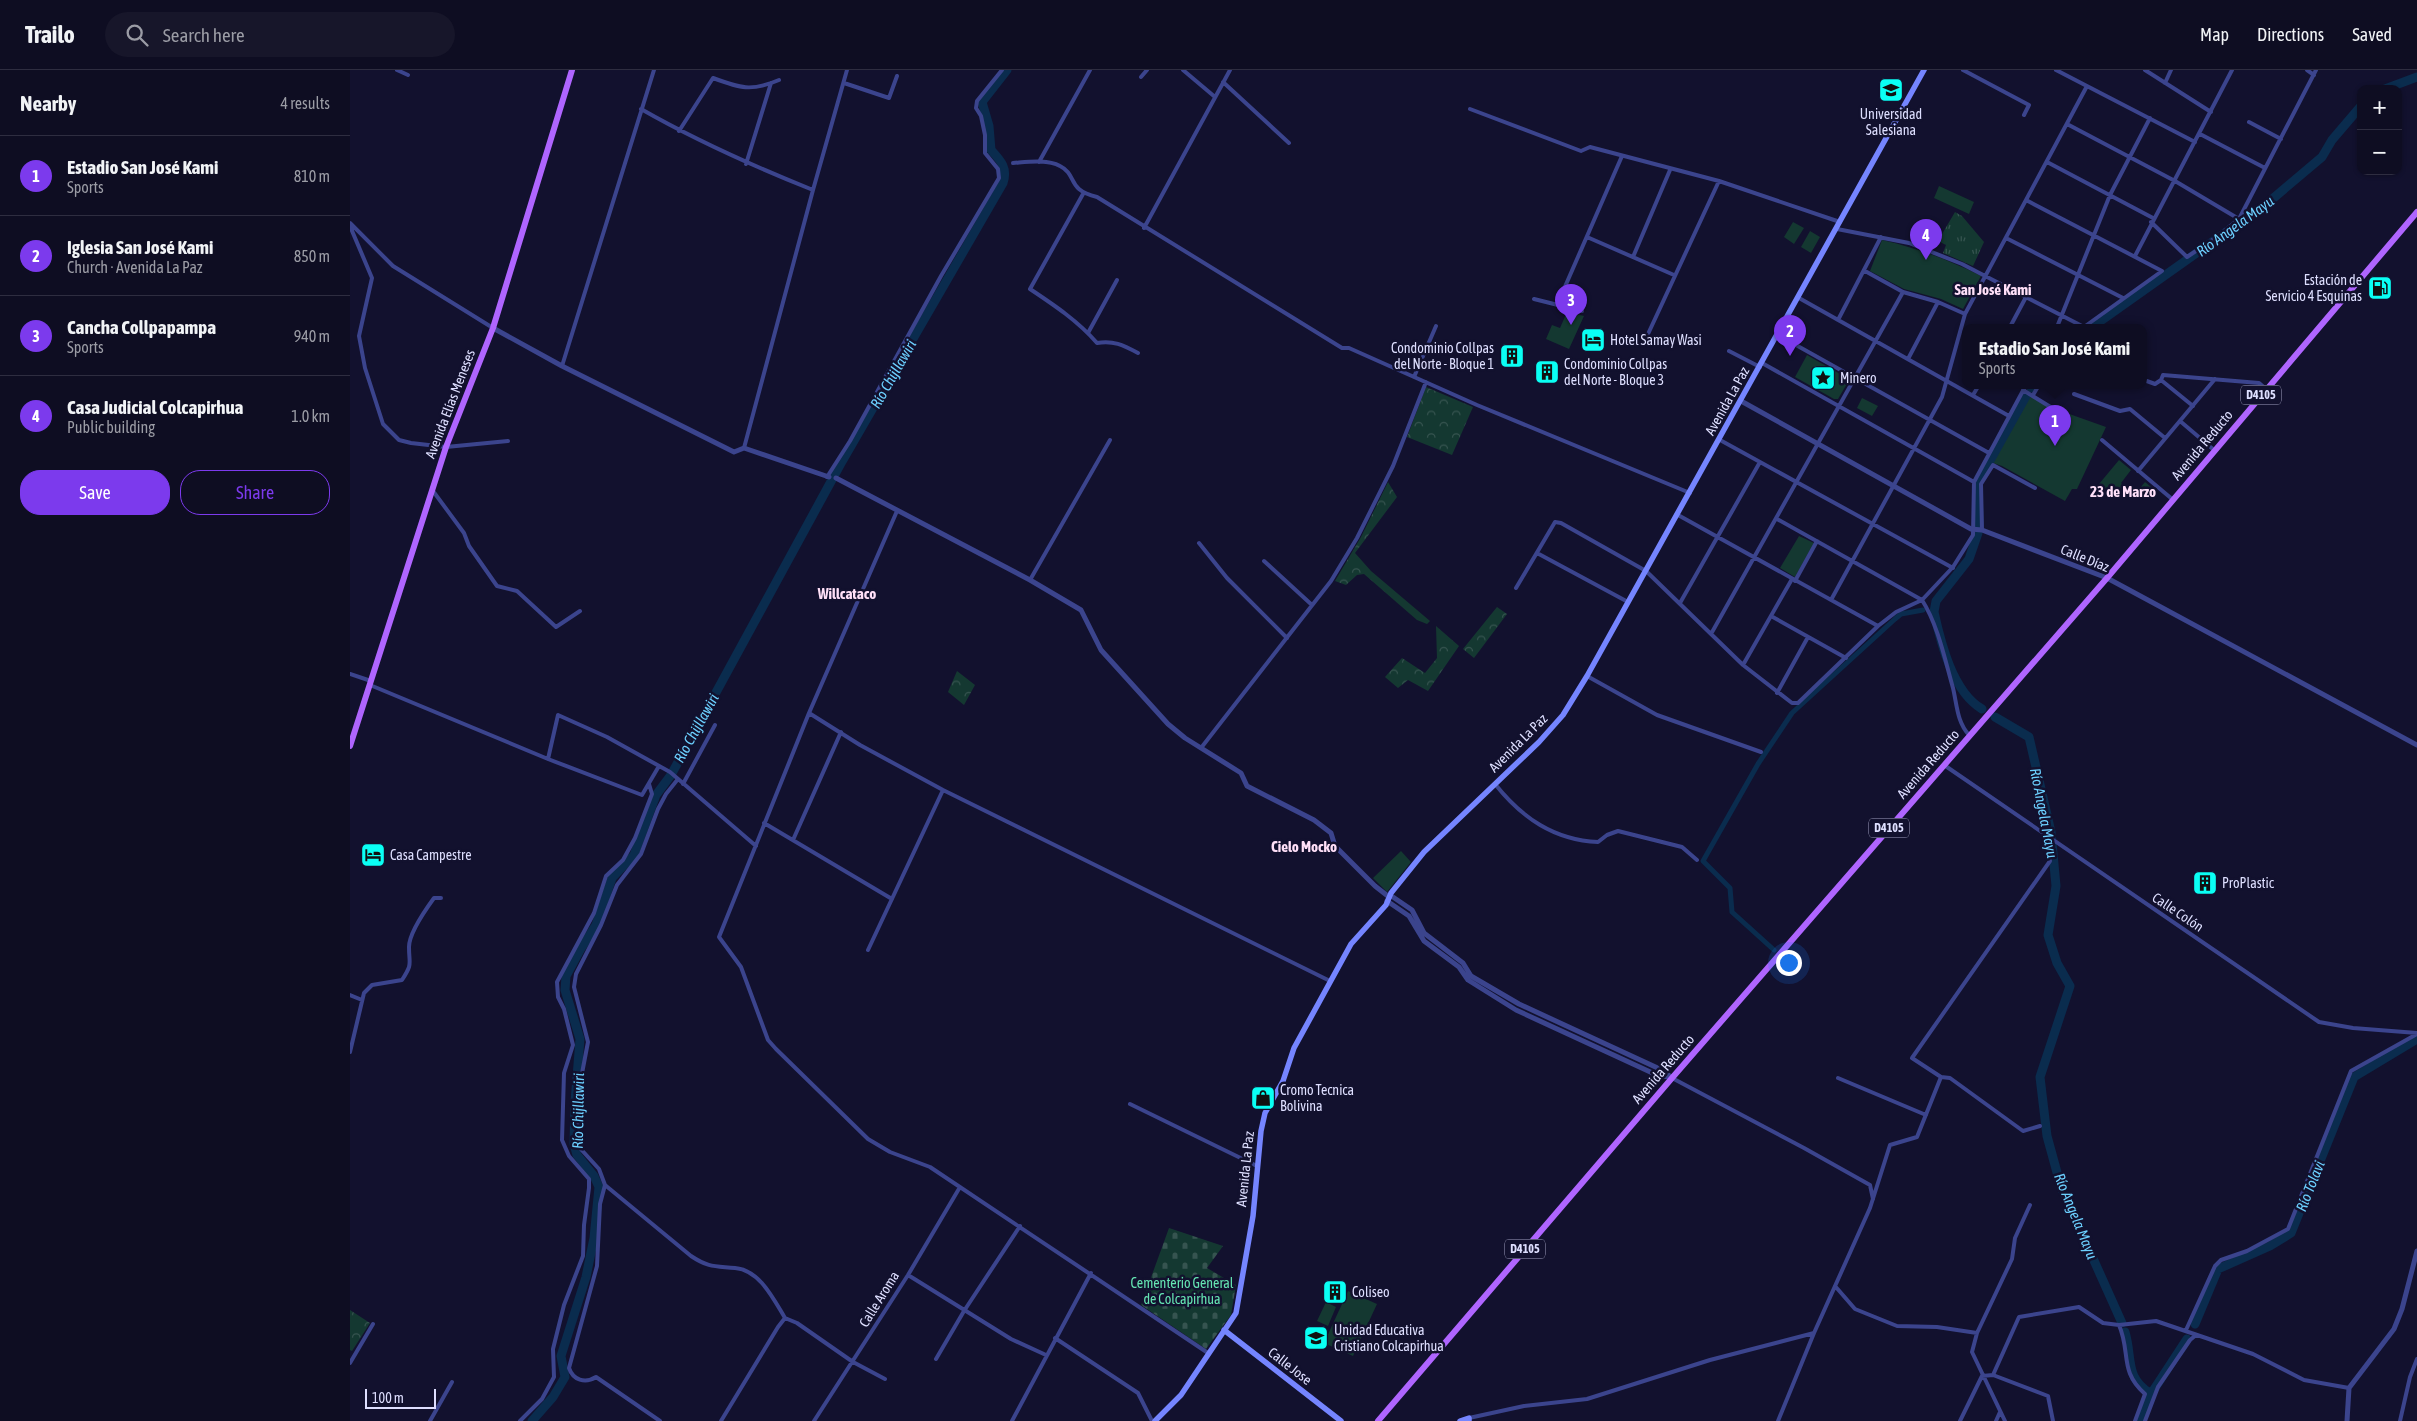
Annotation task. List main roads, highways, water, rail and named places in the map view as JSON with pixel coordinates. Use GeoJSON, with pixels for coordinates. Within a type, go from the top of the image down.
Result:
{"type":"FeatureCollection","features":[{"type":"Feature","properties":{"kind":"main road","name":"Avenida Elías Meneses"},"geometry":{"type":"LineString","coordinates":[[350,746],[446,447],[493,328],[572,70]]}},
{"type":"Feature","properties":{"kind":"main road","name":"Avenida La Paz"},"geometry":{"type":"LineString","coordinates":[[1153,1421],[1181,1395],[1236,1313],[1253,1216],[1257,1166],[1265,1113],[1283,1080],[1294,1048],[1351,944],[1386,905],[1389,897],[1424,852],[1539,742],[1563,715],[1587,676],[1720,440],[1924,70]]}},
{"type":"Feature","properties":{"kind":"main road","name":"Avenida Reducto"},"geometry":{"type":"LineString","coordinates":[[1378,1421],[1672,1078],[2106,578],[2417,212]]}},
{"type":"Feature","properties":{"kind":"main road","name":"Calle Jose"},"geometry":{"type":"LineString","coordinates":[[1224,1330],[1340,1421]]}},
{"type":"Feature","properties":{"kind":"main road"},"geometry":{"type":"LineString","coordinates":[[1460,1421],[1469,1420]]}},
{"type":"Feature","properties":{"kind":"waterway","name":"Río Chijllawiri"},"geometry":{"type":"LineString","coordinates":[[532,1421],[553,1397],[565,1377],[561,1356],[586,1277],[594,1238],[599,1187],[594,1176],[577,1155],[574,1144],[580,1039],[565,990],[566,976],[596,925],[612,878],[634,855],[656,795],[671,775],[840,465],[1003,183],[1004,169],[1001,161],[991,150],[989,126],[982,102],[1007,70]]}},
{"type":"Feature","properties":{"kind":"waterway","name":"Río Angela Mayu"},"geometry":{"type":"LineString","coordinates":[[2396,85],[2417,77]]}},
{"type":"Feature","properties":{"kind":"waterway","name":"Río Angela Mayu"},"geometry":{"type":"LineString","coordinates":[[2096,324],[2270,201],[2322,157],[2332,140],[2357,111]]}},
{"type":"Feature","properties":{"kind":"waterway","name":"Río Angela Mayu"},"geometry":{"type":"LineString","coordinates":[[1979,525],[1978,482],[2026,396]]}},
{"type":"Feature","properties":{"kind":"waterway","name":"Río Angela Mayu"},"geometry":{"type":"LineString","coordinates":[[1978,533],[1969,559],[1936,601],[1934,612],[1940,638],[1956,679],[1963,691],[1982,709]]}},
{"type":"Feature","properties":{"kind":"waterway"},"geometry":{"type":"LineString","coordinates":[[1774,950],[1732,912],[1730,888],[1703,861],[1758,764],[1792,713],[1901,614],[1923,610]]}},
{"type":"Feature","properties":{"kind":"waterway","name":"Río Angela Mayu"},"geometry":{"type":"LineString","coordinates":[[1995,717],[2029,737],[2051,832],[2056,886],[2048,935],[2057,963],[2070,986],[2040,1077],[2047,1136],[2061,1187],[2122,1323]]}},
{"type":"Feature","properties":{"kind":"waterway","name":"Río Tolavi"},"geometry":{"type":"LineString","coordinates":[[2195,1324],[2218,1269],[2270,1246],[2291,1233],[2354,1077],[2417,1039]]}},
{"type":"Feature","properties":{"kind":"waterway","name":"Río Angela Mayu"},"geometry":{"type":"LineString","coordinates":[[2125,1332],[2133,1374],[2142,1388],[2151,1394]]}},
{"type":"Feature","properties":{"kind":"waterway","name":"Río Tolavi"},"geometry":{"type":"LineString","coordinates":[[2141,1421],[2151,1394],[2187,1339]]}},
{"type":"Feature","properties":{"kind":"place","name":"Universidad Salesiana"},"geometry":{"type":"Point","coordinates":[1891,90]}},
{"type":"Feature","properties":{"kind":"place","name":"Casa Judicial Colcapirhua"},"geometry":{"type":"Point","coordinates":[1926,260]}},
{"type":"Feature","properties":{"kind":"place","name":"Estación de Servicio 4 Esquinas"},"geometry":{"type":"Point","coordinates":[2380,288]}},
{"type":"Feature","properties":{"kind":"place","name":"Cancha Collpapampa"},"geometry":{"type":"Point","coordinates":[1571,325]}},
{"type":"Feature","properties":{"kind":"place","name":"Hotel Samay Wasi"},"geometry":{"type":"Point","coordinates":[1593,340]}},
{"type":"Feature","properties":{"kind":"place","name":"Condominio Collpas del Norte - Bloque 1"},"geometry":{"type":"Point","coordinates":[1512,356]}},
{"type":"Feature","properties":{"kind":"place","name":"Iglesia San José Kami"},"geometry":{"type":"Point","coordinates":[1790,356]}},
{"type":"Feature","properties":{"kind":"place","name":"Condominio Collpas del Norte - Bloque 3"},"geometry":{"type":"Point","coordinates":[1547,372]}},
{"type":"Feature","properties":{"kind":"place","name":"Minero"},"geometry":{"type":"Point","coordinates":[1823,378]}},
{"type":"Feature","properties":{"kind":"place","name":"Estadio San José Kami"},"geometry":{"type":"Point","coordinates":[2055,446]}},
{"type":"Feature","properties":{"kind":"place","name":"Casa Campestre"},"geometry":{"type":"Point","coordinates":[373,855]}},
{"type":"Feature","properties":{"kind":"place","name":"ProPlastic"},"geometry":{"type":"Point","coordinates":[2205,883]}},
{"type":"Feature","properties":{"kind":"place","name":"Cromo Tecnica Bolivina"},"geometry":{"type":"Point","coordinates":[1263,1098]}},
{"type":"Feature","properties":{"kind":"place","name":"Coliseo"},"geometry":{"type":"Point","coordinates":[1335,1292]}},
{"type":"Feature","properties":{"kind":"place","name":"Unidad Educativa Cristiano Colcapirhua"},"geometry":{"type":"Point","coordinates":[1316,1338]}},
{"type":"Feature","properties":{"kind":"district","name":"San José Kami"},"geometry":{"type":"Point","coordinates":[1993,289]}},
{"type":"Feature","properties":{"kind":"district","name":"23 de Marzo"},"geometry":{"type":"Point","coordinates":[2123,491]}},
{"type":"Feature","properties":{"kind":"district","name":"Willcataco"},"geometry":{"type":"Point","coordinates":[847,593]}},
{"type":"Feature","properties":{"kind":"district","name":"Cielo Mocko"},"geometry":{"type":"Point","coordinates":[1304,846]}},
{"type":"Feature","properties":{"kind":"park label","name":"Cementerio General de Colcapirhua"},"geometry":{"type":"Point","coordinates":[1182,1292]}}]}
